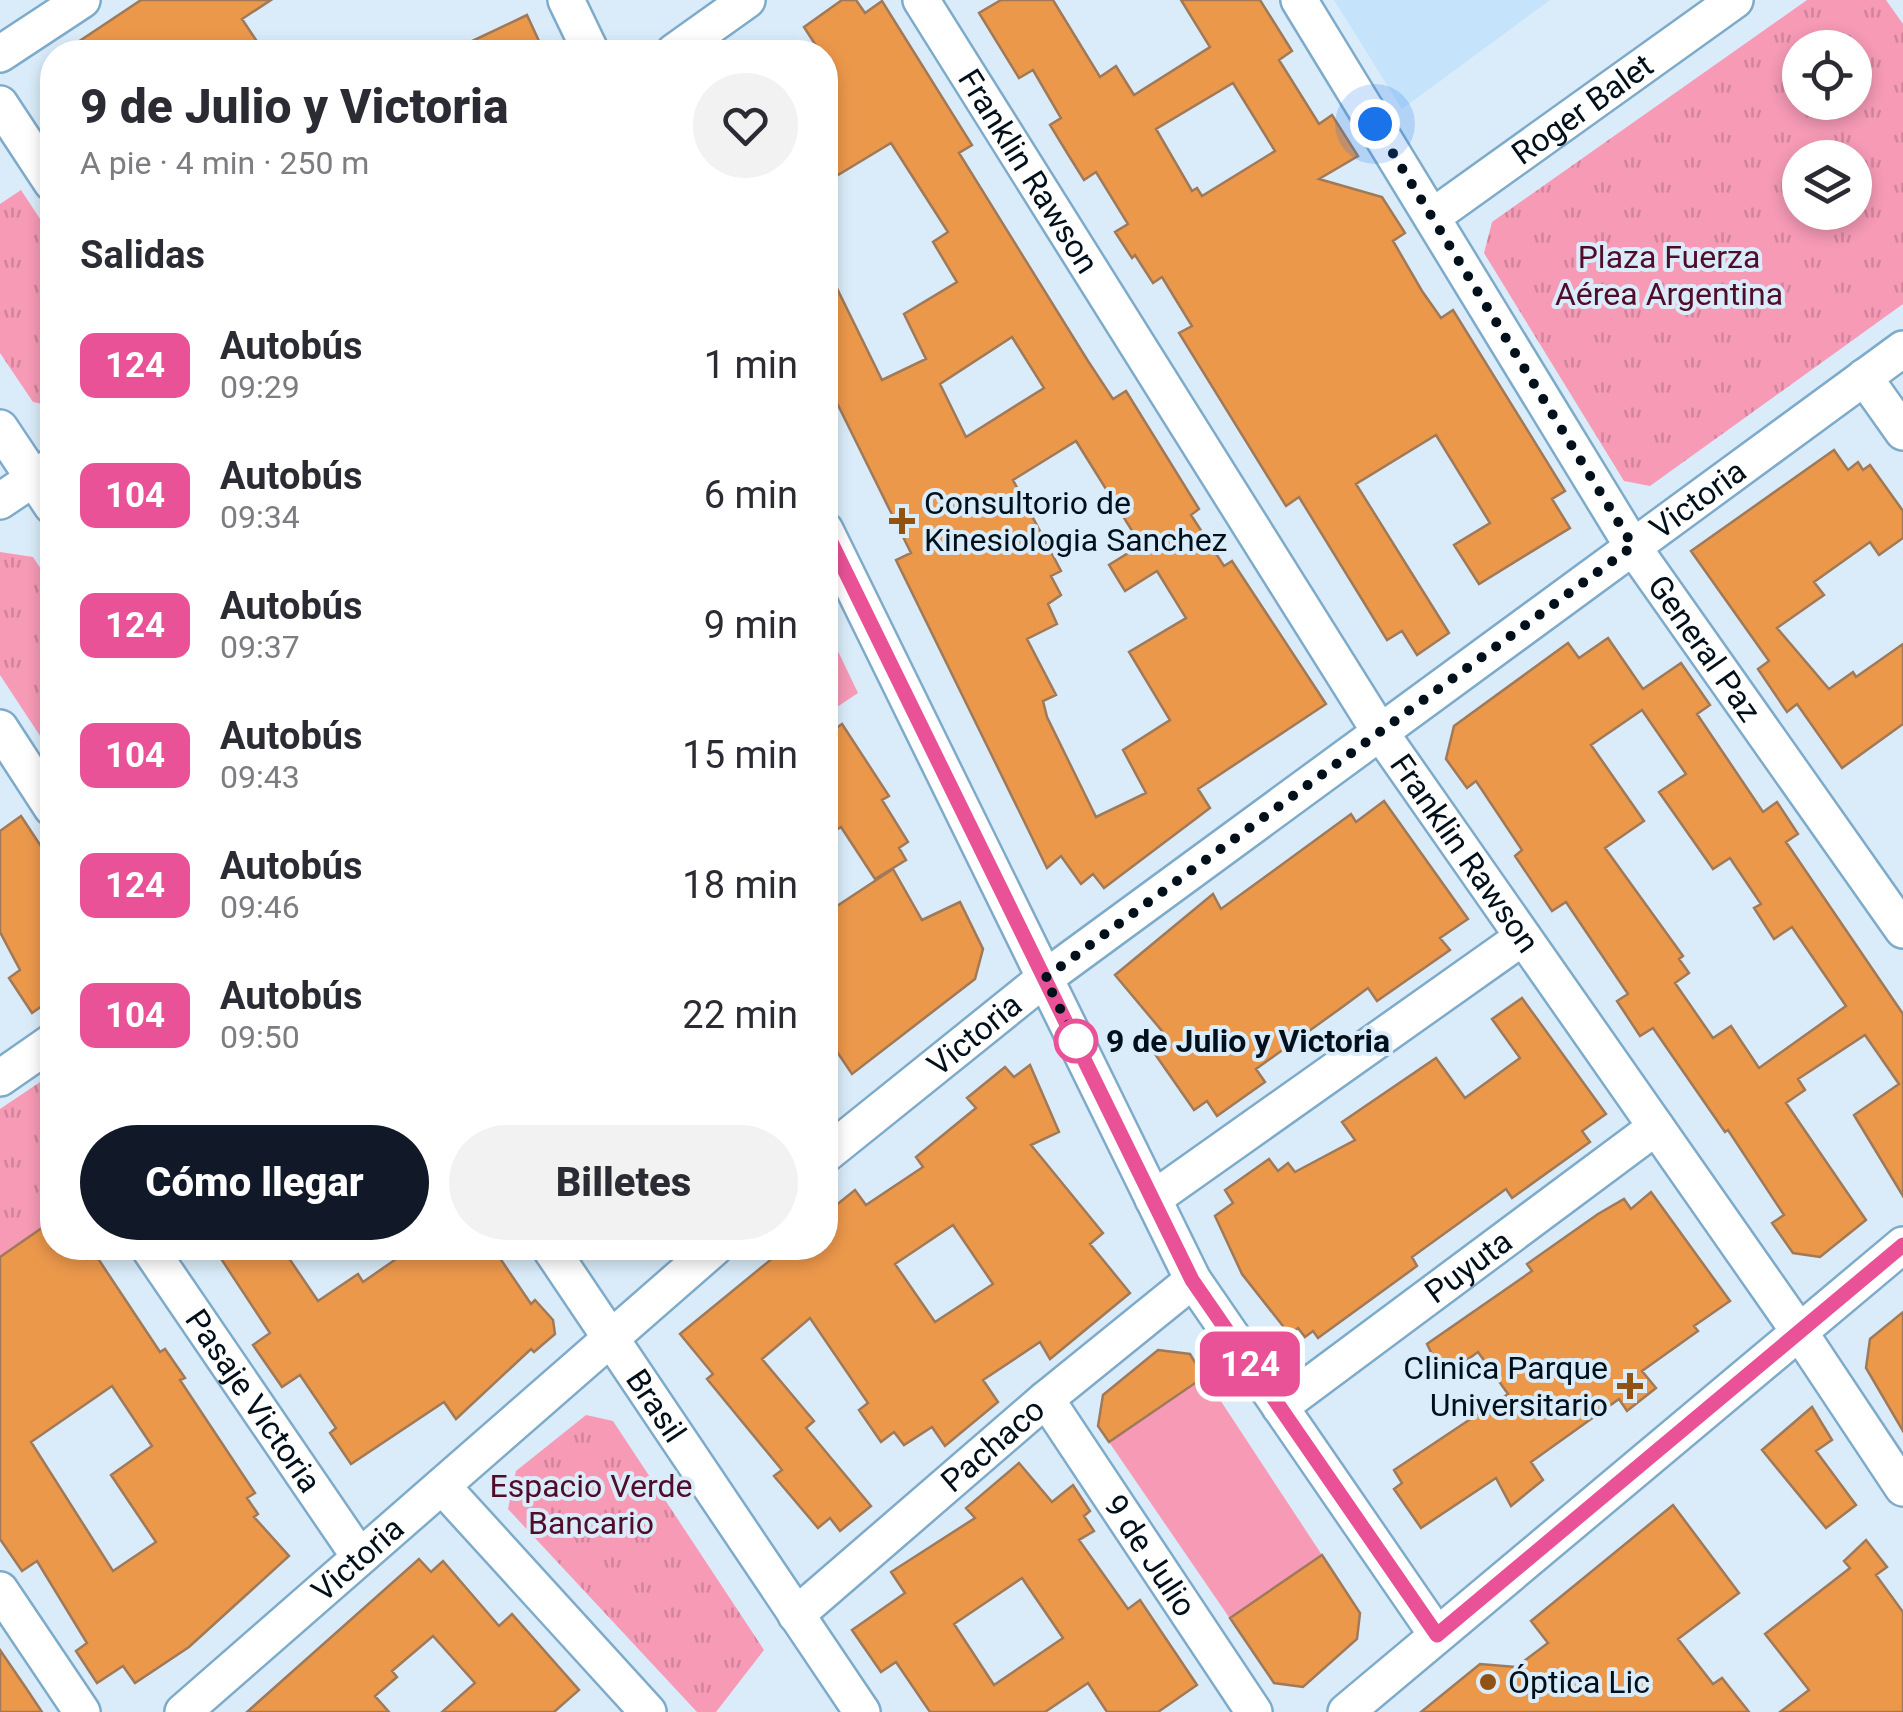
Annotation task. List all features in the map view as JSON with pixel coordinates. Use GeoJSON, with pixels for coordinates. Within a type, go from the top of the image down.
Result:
{"type":"FeatureCollection","features":[{"type":"Feature","properties":{"kind":"street"},"geometry":{"type":"LineString","coordinates":[[0,54],[82,0]]}},
{"type":"Feature","properties":{"kind":"street"},"geometry":{"type":"LineString","coordinates":[[566,0],[585,40]]}},
{"type":"Feature","properties":{"kind":"street"},"geometry":{"type":"LineString","coordinates":[[691,40],[747,0]]}},
{"type":"Feature","properties":{"kind":"street","name":"Franklin Rawson"},"geometry":{"type":"LineString","coordinates":[[921,0],[1380,732],[1798,1330],[1903,1488]]}},
{"type":"Feature","properties":{"kind":"street","name":"General Paz"},"geometry":{"type":"LineString","coordinates":[[1299,0],[1633,546],[1903,930]]}},
{"type":"Feature","properties":{"kind":"street","name":"Roger Balet"},"geometry":{"type":"LineString","coordinates":[[1432,218],[1735,0]]}},
{"type":"Feature","properties":{"kind":"street"},"geometry":{"type":"LineString","coordinates":[[0,104],[40,165]]}},
{"type":"Feature","properties":{"kind":"street","name":"Victoria"},"geometry":{"type":"LineString","coordinates":[[838,1145],[1045,978],[1903,348]]}},
{"type":"Feature","properties":{"kind":"street"},"geometry":{"type":"LineString","coordinates":[[1864,377],[1903,432]]}},
{"type":"Feature","properties":{"kind":"street"},"geometry":{"type":"LineString","coordinates":[[0,428],[40,476]]}},
{"type":"Feature","properties":{"kind":"street"},"geometry":{"type":"LineString","coordinates":[[0,501],[40,485]]}},
{"type":"Feature","properties":{"kind":"street"},"geometry":{"type":"LineString","coordinates":[[838,556],[1192,1280],[1437,1635]]}},
{"type":"Feature","properties":{"kind":"street"},"geometry":{"type":"LineString","coordinates":[[0,728],[40,790]]}},
{"type":"Feature","properties":{"kind":"street"},"geometry":{"type":"LineString","coordinates":[[1153,1200],[1523,937]]}},
{"type":"Feature","properties":{"kind":"street"},"geometry":{"type":"LineString","coordinates":[[0,1078],[40,1050]]}},
{"type":"Feature","properties":{"kind":"street","name":"Puyuta"},"geometry":{"type":"LineString","coordinates":[[1280,1407],[1656,1127]]}},
{"type":"Feature","properties":{"kind":"street"},"geometry":{"type":"LineString","coordinates":[[1346,1712],[1903,1245]]}},
{"type":"Feature","properties":{"kind":"street","name":"Pasaje Victoria"},"geometry":{"type":"LineString","coordinates":[[157,1260],[358,1556]]}},
{"type":"Feature","properties":{"kind":"street","name":"Brasil"},"geometry":{"type":"LineString","coordinates":[[558,1260],[862,1712]]}},
{"type":"Feature","properties":{"kind":"street","name":"Victoria"},"geometry":{"type":"LineString","coordinates":[[183,1712],[700,1260]]}},
{"type":"Feature","properties":{"kind":"street","name":"Pachaco"},"geometry":{"type":"LineString","coordinates":[[796,1614],[1046,1399],[1192,1280]]}},
{"type":"Feature","properties":{"kind":"street","name":"9 de Julio"},"geometry":{"type":"LineString","coordinates":[[1046,1399],[1254,1712]]}},
{"type":"Feature","properties":{"kind":"street"},"geometry":{"type":"LineString","coordinates":[[442,1486],[648,1712]]}},
{"type":"Feature","properties":{"kind":"street"},"geometry":{"type":"LineString","coordinates":[[0,1590],[82,1712]]}},
{"type":"Feature","properties":{"kind":"shaded area"},"geometry":{"type":"Polygon","coordinates":[[[1334,0],[1550,0],[1402,109],[1334,0]]]}},
{"type":"Feature","properties":{"kind":"green space","name":"Plaza Fuerza Aérea Argentina"},"geometry":{"type":"Polygon","coordinates":[[[1807,0],[1886,0],[1903,24],[1903,304],[1650,486],[1624,481],[1484,253],[1492,222],[1807,0]]]}},
{"type":"Feature","properties":{"kind":"green space"},"geometry":{"type":"Polygon","coordinates":[[[21,190],[40,219],[40,403],[33,402],[0,353],[0,204],[21,190]]]}},
{"type":"Feature","properties":{"kind":"green space"},"geometry":{"type":"Polygon","coordinates":[[[0,552],[33,557],[40,568],[40,736],[0,675],[0,552]]]}},
{"type":"Feature","properties":{"kind":"green space"},"geometry":{"type":"Polygon","coordinates":[[[838,651],[858,693],[838,706],[838,651]]]}},
{"type":"Feature","properties":{"kind":"green space"},"geometry":{"type":"Polygon","coordinates":[[[40,1082],[40,1229],[0,1257],[0,1109],[40,1082]]]}},
{"type":"Feature","properties":{"kind":"green space"},"geometry":{"type":"Polygon","coordinates":[[[1158,1350],[1190,1354],[1360,1613],[1274,1683],[1098,1426],[1103,1395],[1158,1350]]]}},
{"type":"Feature","properties":{"kind":"green space","name":"Espacio Verde Bancario"},"geometry":{"type":"Polygon","coordinates":[[[586,1415],[613,1421],[764,1650],[716,1712],[697,1712],[508,1509],[516,1471],[586,1415]]]}},
{"type":"Feature","properties":{"kind":"building"},"geometry":{"type":"Polygon","coordinates":[[[141,0],[271,0],[242,19],[256,40],[81,40],[141,0]]]}},
{"type":"Feature","properties":{"kind":"building"},"geometry":{"type":"Polygon","coordinates":[[[842,0],[856,0],[865,13],[882,1],[972,145],[959,153],[1088,361],[1113,399],[1126,391],[1199,509],[1191,515],[1224,566],[1232,561],[1326,704],[1198,789],[1210,808],[1104,888],[1093,874],[1081,884],[1061,856],[1047,868],[896,560],[911,553],[838,405],[838,290],[882,380],[926,359],[904,314],[957,282],[933,242],[948,232],[891,143],[838,175],[838,40],[812,40],[804,27],[842,0]],[[1012,337],[940,384],[966,437],[1044,388],[1012,337]],[[1076,441],[1013,480],[1061,571],[1051,576],[1061,595],[1048,604],[1057,624],[1027,639],[1056,695],[1043,701],[1047,717],[1096,817],[1146,793],[1123,750],[1170,720],[1129,652],[1186,618],[1157,571],[1125,591],[1109,565],[1141,545],[1076,441]]]}},
{"type":"Feature","properties":{"kind":"building"},"geometry":{"type":"Polygon","coordinates":[[[1001,0],[1053,0],[1100,77],[1116,66],[1134,95],[1210,47],[1181,0],[1260,0],[1292,51],[1279,60],[1319,124],[1332,115],[1358,156],[1319,179],[1382,197],[1405,233],[1393,241],[1422,291],[1441,318],[1453,310],[1565,491],[1552,499],[1570,528],[1479,584],[1454,545],[1490,523],[1436,435],[1356,484],[1449,633],[1417,655],[1402,631],[1387,640],[1299,497],[1286,506],[1179,333],[1192,326],[1162,277],[1153,283],[1115,232],[1128,224],[1096,172],[1084,180],[1069,156],[1050,125],[1061,118],[1033,70],[1019,78],[979,13],[1001,0]],[[1233,83],[1156,129],[1192,191],[1197,188],[1202,196],[1275,151],[1233,83]]]}},
{"type":"Feature","properties":{"kind":"building"},"geometry":{"type":"Polygon","coordinates":[[[527,15],[538,40],[474,40],[527,15]]]}},
{"type":"Feature","properties":{"kind":"building"},"geometry":{"type":"Polygon","coordinates":[[[1834,450],[1848,470],[1858,462],[1863,470],[1870,465],[1903,511],[1903,538],[1879,555],[1870,542],[1814,582],[1824,595],[1777,628],[1829,689],[1853,672],[1856,677],[1903,644],[1903,724],[1842,768],[1797,704],[1787,712],[1758,669],[1769,661],[1691,551],[1834,450]]]}},
{"type":"Feature","properties":{"kind":"building"},"geometry":{"type":"Polygon","coordinates":[[[1608,638],[1643,689],[1681,663],[1710,705],[1697,714],[1763,812],[1777,802],[1798,834],[1786,842],[1903,1014],[1903,1196],[1854,1115],[1899,1084],[1865,1035],[1798,1079],[1805,1090],[1786,1103],[1866,1220],[1820,1257],[1793,1253],[1772,1223],[1784,1215],[1728,1130],[1725,1132],[1653,1028],[1640,1036],[1617,1001],[1628,994],[1566,902],[1552,911],[1515,856],[1522,850],[1476,781],[1467,788],[1446,759],[1454,726],[1568,643],[1579,658],[1608,638]],[[1642,710],[1591,745],[1644,821],[1605,848],[1683,956],[1679,959],[1689,973],[1675,983],[1713,1038],[1731,1026],[1759,1068],[1846,1006],[1792,927],[1774,939],[1754,908],[1761,904],[1730,858],[1713,869],[1659,792],[1686,774],[1642,710]]]}},
{"type":"Feature","properties":{"kind":"building"},"geometry":{"type":"Polygon","coordinates":[[[842,724],[889,796],[882,800],[908,842],[899,848],[906,860],[875,879],[841,827],[838,829],[838,727],[842,724]]]}},
{"type":"Feature","properties":{"kind":"building"},"geometry":{"type":"Polygon","coordinates":[[[1384,801],[1468,919],[1440,938],[1450,950],[1377,1001],[1368,988],[1256,1069],[1265,1082],[1217,1116],[1207,1101],[1194,1110],[1155,1054],[1168,1045],[1162,1031],[1115,975],[1213,894],[1221,909],[1351,814],[1356,822],[1384,801]]]}},
{"type":"Feature","properties":{"kind":"building"},"geometry":{"type":"Polygon","coordinates":[[[21,816],[40,845],[40,1007],[32,1013],[9,978],[20,970],[0,932],[0,831],[21,816]]]}},
{"type":"Feature","properties":{"kind":"building"},"geometry":{"type":"Polygon","coordinates":[[[893,869],[922,920],[960,902],[983,949],[975,979],[852,1074],[838,1053],[838,905],[893,869]]]}},
{"type":"Feature","properties":{"kind":"building"},"geometry":{"type":"Polygon","coordinates":[[[1522,998],[1606,1114],[1582,1131],[1590,1142],[1512,1198],[1506,1189],[1412,1257],[1417,1266],[1318,1338],[1313,1331],[1305,1337],[1298,1328],[1290,1335],[1242,1274],[1215,1216],[1233,1203],[1225,1190],[1269,1159],[1278,1171],[1288,1163],[1295,1172],[1355,1140],[1342,1122],[1436,1058],[1465,1098],[1520,1058],[1492,1019],[1522,998]]]}},
{"type":"Feature","properties":{"kind":"building"},"geometry":{"type":"Polygon","coordinates":[[[1030,1065],[1059,1132],[1031,1145],[1103,1233],[1090,1244],[1130,1293],[1050,1359],[1040,1342],[983,1380],[998,1402],[945,1446],[932,1427],[904,1445],[894,1432],[881,1442],[859,1410],[868,1403],[810,1318],[762,1359],[814,1421],[806,1428],[871,1506],[840,1531],[830,1518],[818,1528],[774,1476],[782,1470],[707,1379],[713,1374],[680,1334],[770,1260],[838,1260],[838,1204],[855,1190],[866,1205],[923,1167],[916,1157],[976,1108],[967,1098],[1005,1067],[1014,1077],[1030,1065]],[[953,1225],[895,1264],[935,1322],[993,1284],[953,1225]]]}},
{"type":"Feature","properties":{"kind":"building"},"geometry":{"type":"Polygon","coordinates":[[[1651,1192],[1730,1301],[1694,1326],[1698,1331],[1642,1371],[1656,1388],[1627,1411],[1619,1399],[1531,1462],[1543,1480],[1511,1506],[1496,1478],[1421,1528],[1394,1489],[1402,1483],[1394,1470],[1508,1394],[1478,1352],[1443,1377],[1427,1344],[1532,1271],[1527,1264],[1598,1214],[1624,1199],[1631,1209],[1651,1192]]]}},
{"type":"Feature","properties":{"kind":"building"},"geometry":{"type":"Polygon","coordinates":[[[40,1229],[40,1260],[99,1260],[160,1352],[165,1349],[185,1378],[180,1380],[255,1493],[247,1498],[258,1514],[254,1517],[289,1556],[189,1647],[135,1683],[123,1666],[97,1683],[76,1651],[87,1643],[37,1561],[22,1571],[0,1539],[0,1257],[40,1229]],[[112,1386],[31,1442],[113,1571],[156,1542],[111,1475],[152,1446],[112,1386]]]}},
{"type":"Feature","properties":{"kind":"building"},"geometry":{"type":"Polygon","coordinates":[[[222,1260],[290,1260],[318,1301],[358,1274],[363,1282],[395,1260],[501,1260],[531,1304],[535,1300],[553,1320],[555,1334],[534,1352],[531,1349],[456,1419],[444,1402],[351,1464],[330,1433],[336,1428],[300,1375],[282,1387],[253,1345],[270,1333],[222,1260]]]}},
{"type":"Feature","properties":{"kind":"building"},"geometry":{"type":"Polygon","coordinates":[[[1903,1312],[1903,1431],[1866,1368],[1870,1339],[1903,1312]]]}},
{"type":"Feature","properties":{"kind":"building"},"geometry":{"type":"Polygon","coordinates":[[[1158,1350],[1190,1354],[1204,1377],[1109,1442],[1098,1426],[1103,1395],[1158,1350]]]}},
{"type":"Feature","properties":{"kind":"building"},"geometry":{"type":"Polygon","coordinates":[[[1812,1407],[1832,1440],[1816,1451],[1856,1505],[1826,1528],[1762,1450],[1812,1407]]]}},
{"type":"Feature","properties":{"kind":"building"},"geometry":{"type":"Polygon","coordinates":[[[1019,1463],[1052,1502],[1073,1485],[1090,1511],[1084,1516],[1094,1531],[1079,1540],[1128,1609],[1140,1600],[1197,1685],[1158,1712],[1107,1712],[1088,1683],[1045,1712],[930,1712],[896,1662],[881,1672],[852,1630],[905,1593],[891,1572],[975,1518],[966,1508],[1019,1463]],[[1022,1578],[954,1624],[994,1685],[1063,1638],[1022,1578]]]}},
{"type":"Feature","properties":{"kind":"building"},"geometry":{"type":"Polygon","coordinates":[[[1673,1505],[1739,1593],[1678,1639],[1713,1684],[1722,1678],[1749,1712],[1421,1712],[1480,1664],[1516,1667],[1548,1643],[1531,1621],[1673,1505]]]}},
{"type":"Feature","properties":{"kind":"building"},"geometry":{"type":"Polygon","coordinates":[[[1866,1540],[1887,1567],[1876,1575],[1903,1612],[1903,1712],[1780,1712],[1809,1690],[1765,1634],[1850,1568],[1844,1561],[1866,1540]]]}},
{"type":"Feature","properties":{"kind":"building"},"geometry":{"type":"Polygon","coordinates":[[[1322,1555],[1360,1613],[1357,1639],[1303,1687],[1274,1683],[1230,1618],[1322,1555]]]}},
{"type":"Feature","properties":{"kind":"building"},"geometry":{"type":"Polygon","coordinates":[[[419,1559],[431,1572],[443,1561],[499,1626],[512,1614],[579,1690],[554,1712],[442,1712],[475,1683],[433,1636],[392,1671],[397,1677],[375,1696],[389,1712],[247,1712],[419,1559]]]}},
{"type":"Feature","properties":{"kind":"building"},"geometry":{"type":"Polygon","coordinates":[[[0,1650],[26,1688],[42,1712],[0,1712],[0,1650]]]}},
{"type":"Feature","properties":{"kind":"bus line","name":"124"},"geometry":{"type":"LineString","coordinates":[[838,557],[1192,1280],[1437,1635],[1903,1245]]}},
{"type":"Feature","properties":{"kind":"place","name":"Consultorio de Kinesiologia Sanchez"},"geometry":{"type":"Point","coordinates":[902,521]}},
{"type":"Feature","properties":{"kind":"place","name":"9 de Julio y Victoria"},"geometry":{"type":"Point","coordinates":[1076,1041]}},
{"type":"Feature","properties":{"kind":"place","name":"Clinica Parque Universitario"},"geometry":{"type":"Point","coordinates":[1630,1386]}},
{"type":"Feature","properties":{"kind":"place","name":"Óptica Lic"},"geometry":{"type":"Point","coordinates":[1488,1682]}},
{"type":"Feature","properties":{"kind":"route"},"geometry":{"type":"LineString","coordinates":[[1076,1041],[1045,978],[1633,546],[1375,124]]}}]}
